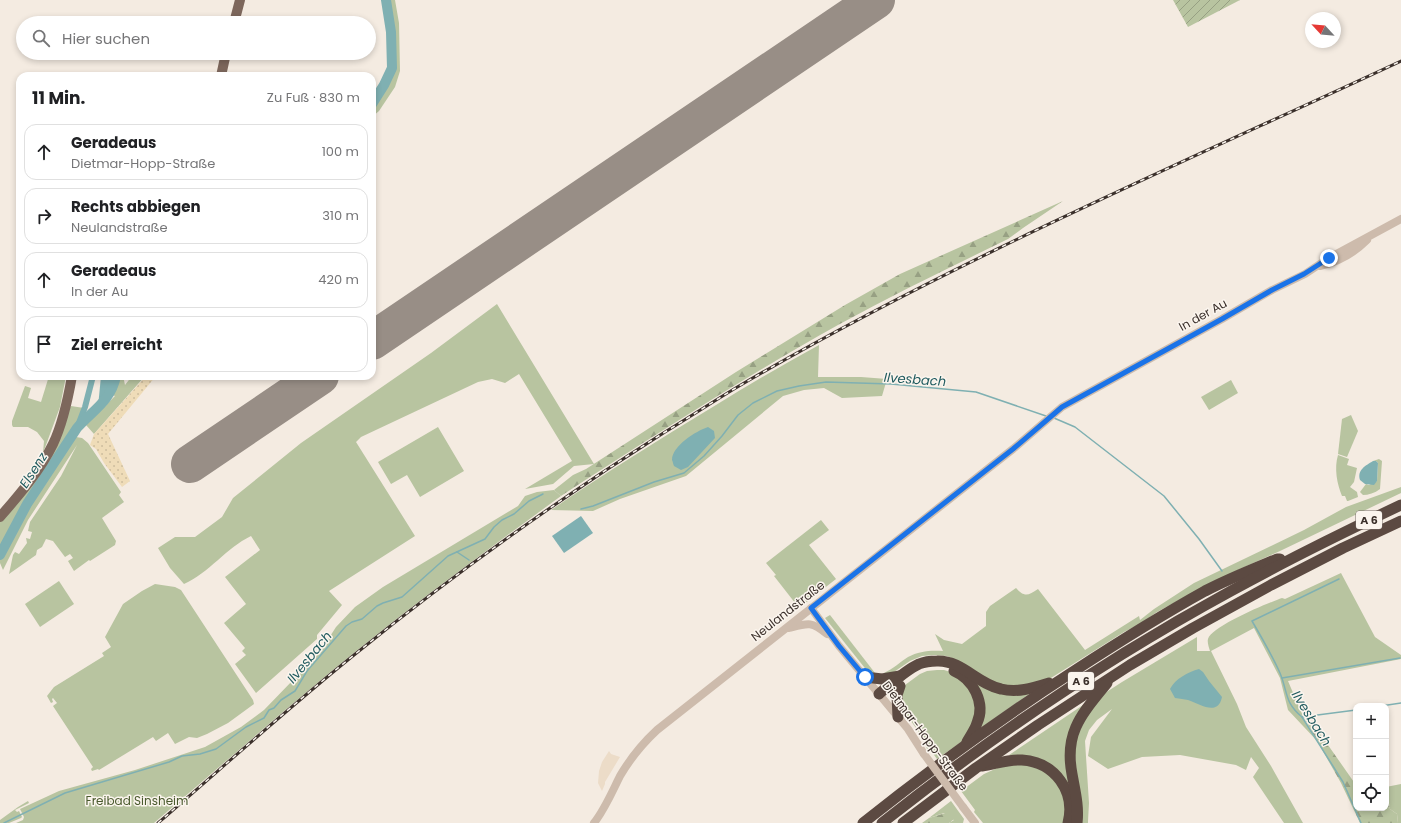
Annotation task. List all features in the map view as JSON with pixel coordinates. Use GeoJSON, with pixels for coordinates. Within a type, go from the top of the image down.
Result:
{"type":"FeatureCollection","features":[{"type":"Feature","properties":{"kind":"highway","name":"A 6"},"geometry":{"type":"LineString","coordinates":[[882,823],[972,755],[1026,717],[1109,663],[1194,611],[1315,546],[1401,505]]}},
{"type":"Feature","properties":{"kind":"highway","name":"A 6"},"geometry":{"type":"LineString","coordinates":[[903,823],[976,768],[1114,675],[1193,628],[1320,559],[1401,520]]}},
{"type":"Feature","properties":{"kind":"highway"},"geometry":{"type":"LineString","coordinates":[[863,823],[966,745],[1064,677],[1137,632],[1205,591],[1231,578],[1276,559],[1293,558]]}},
{"type":"Feature","properties":{"kind":"highway"},"geometry":{"type":"LineString","coordinates":[[881,696],[902,675],[918,665],[927,662],[944,661],[953,663],[964,668],[989,685],[999,689],[1028,689],[1064,677]]}},
{"type":"Feature","properties":{"kind":"highway"},"geometry":{"type":"LineString","coordinates":[[881,696],[900,686],[918,672],[933,668],[940,668],[960,673],[975,690],[980,709],[978,722],[966,745]]}},
{"type":"Feature","properties":{"kind":"highway"},"geometry":{"type":"LineString","coordinates":[[865,677],[882,679],[902,675]]}},
{"type":"Feature","properties":{"kind":"highway"},"geometry":{"type":"LineString","coordinates":[[1078,823],[1077,797],[1070,756],[1073,732],[1079,719],[1114,675]]}},
{"type":"Feature","properties":{"kind":"highway"},"geometry":{"type":"LineString","coordinates":[[898,717],[897,696],[900,686]]}},
{"type":"Feature","properties":{"kind":"highway"},"geometry":{"type":"LineString","coordinates":[[976,768],[1002,762],[1022,760],[1032,761],[1049,769],[1056,775],[1068,794],[1071,810],[1068,823]]}},
{"type":"Feature","properties":{"kind":"main road"},"geometry":{"type":"LineString","coordinates":[[236,16],[240,0]]}},
{"type":"Feature","properties":{"kind":"main road"},"geometry":{"type":"LineString","coordinates":[[222,72],[224,60]]}},
{"type":"Feature","properties":{"kind":"main road"},"geometry":{"type":"LineString","coordinates":[[0,517],[32,478],[53,443],[65,411],[71,380]]}},
{"type":"Feature","properties":{"kind":"street","name":"In der Au"},"geometry":{"type":"LineString","coordinates":[[1022,441],[1062,407],[1401,219]]}},
{"type":"Feature","properties":{"kind":"street","name":"Neulandstraße"},"geometry":{"type":"LineString","coordinates":[[594,823],[609,799],[625,768],[647,740],[668,721],[1022,441]]}},
{"type":"Feature","properties":{"kind":"street","name":"Dietmar-Hopp-Straße"},"geometry":{"type":"LineString","coordinates":[[811,608],[839,646],[898,717],[975,823]]}},
{"type":"Feature","properties":{"kind":"street"},"geometry":{"type":"LineString","coordinates":[[785,629],[805,624],[816,625],[839,646]]}},
{"type":"Feature","properties":{"kind":"green space"},"geometry":{"type":"Polygon","coordinates":[[[385,0],[395,0],[399,23],[400,71],[395,87],[376,114],[376,95],[391,68],[390,33],[385,0]]]}},
{"type":"Feature","properties":{"kind":"green space"},"geometry":{"type":"Polygon","coordinates":[[[1173,0],[1240,0],[1188,27],[1173,0]]]}},
{"type":"Feature","properties":{"kind":"green space"},"geometry":{"type":"Polygon","coordinates":[[[1063,201],[1008,239],[880,302],[767,366],[698,408],[561,496],[554,490],[573,475],[586,469],[736,372],[845,305],[900,274],[1063,201]]]}},
{"type":"Feature","properties":{"kind":"green space"},"geometry":{"type":"Polygon","coordinates":[[[497,304],[594,464],[574,466],[553,484],[525,489],[572,461],[519,374],[505,383],[492,379],[478,382],[361,437],[356,442],[415,536],[329,591],[342,605],[317,635],[317,639],[256,693],[235,664],[246,655],[242,651],[245,648],[224,623],[246,604],[225,577],[260,550],[251,536],[234,547],[202,574],[184,584],[170,568],[158,548],[175,537],[195,537],[222,517],[233,498],[301,443],[431,353],[497,304]]]}},
{"type":"Feature","properties":{"kind":"green space"},"geometry":{"type":"Polygon","coordinates":[[[819,345],[818,377],[861,377],[887,379],[882,396],[842,398],[824,388],[804,390],[783,396],[686,476],[620,499],[593,511],[551,510],[612,469],[754,382],[819,345]]]}},
{"type":"Feature","properties":{"kind":"green space"},"geometry":{"type":"Polygon","coordinates":[[[48,380],[65,380],[60,407],[43,453],[44,441],[37,432],[28,427],[13,427],[12,425],[12,421],[25,386],[31,388],[28,398],[41,402],[48,380]]]}},
{"type":"Feature","properties":{"kind":"green space"},"geometry":{"type":"Polygon","coordinates":[[[115,380],[124,380],[125,385],[129,380],[141,380],[94,434],[86,425],[115,396],[110,394],[115,380]]]}},
{"type":"Feature","properties":{"kind":"green space"},"geometry":{"type":"Polygon","coordinates":[[[1231,380],[1238,393],[1209,410],[1201,397],[1231,380]]]}},
{"type":"Feature","properties":{"kind":"green space"},"geometry":{"type":"Polygon","coordinates":[[[71,406],[84,408],[70,436],[82,438],[88,443],[121,492],[119,495],[124,502],[102,518],[116,541],[115,545],[90,561],[89,560],[74,571],[68,561],[73,558],[70,554],[65,557],[53,541],[46,539],[42,547],[37,550],[36,555],[9,574],[13,555],[15,552],[19,554],[27,543],[26,538],[30,539],[32,532],[28,531],[30,522],[61,476],[77,445],[28,520],[3,570],[0,563],[0,520],[8,512],[71,406]]]}},
{"type":"Feature","properties":{"kind":"green space"},"geometry":{"type":"Polygon","coordinates":[[[1351,415],[1358,431],[1347,457],[1338,454],[1342,419],[1351,415]]]}},
{"type":"Feature","properties":{"kind":"green space"},"geometry":{"type":"Polygon","coordinates":[[[438,427],[464,471],[420,497],[407,475],[391,484],[378,462],[438,427]]]}},
{"type":"Feature","properties":{"kind":"green space"},"geometry":{"type":"Polygon","coordinates":[[[1338,455],[1349,459],[1347,465],[1357,468],[1354,482],[1350,487],[1357,492],[1358,497],[1348,501],[1345,496],[1342,496],[1337,481],[1336,465],[1338,455]]]}},
{"type":"Feature","properties":{"kind":"green space"},"geometry":{"type":"Polygon","coordinates":[[[1379,459],[1382,461],[1380,489],[1372,494],[1363,495],[1360,492],[1366,484],[1369,485],[1377,481],[1378,463],[1373,461],[1379,459]]]}},
{"type":"Feature","properties":{"kind":"green space"},"geometry":{"type":"Polygon","coordinates":[[[1401,487],[1401,493],[1240,569],[1157,612],[1043,683],[1018,688],[987,681],[958,661],[947,656],[934,655],[922,656],[910,661],[891,674],[884,673],[916,653],[943,651],[935,634],[944,640],[962,644],[986,626],[986,612],[990,606],[1016,588],[1024,594],[1029,594],[1038,589],[1085,650],[1139,616],[1140,620],[1194,583],[1304,530],[1346,507],[1401,487]]]}},
{"type":"Feature","properties":{"kind":"green space","name":"Freibad Sinsheim"},"geometry":{"type":"Polygon","coordinates":[[[554,490],[561,496],[457,573],[355,652],[279,715],[154,823],[16,823],[23,820],[24,817],[20,809],[59,791],[135,770],[205,747],[241,727],[264,710],[320,652],[336,627],[355,607],[383,587],[518,506],[525,496],[537,492],[554,490]]]}},
{"type":"Feature","properties":{"kind":"green space"},"geometry":{"type":"Polygon","coordinates":[[[821,520],[829,530],[809,545],[836,579],[799,608],[774,576],[776,575],[766,563],[821,520]]]}},
{"type":"Feature","properties":{"kind":"green space"},"geometry":{"type":"Polygon","coordinates":[[[1341,573],[1375,637],[1401,655],[1401,659],[1288,681],[1305,721],[1319,743],[1288,710],[1280,678],[1254,628],[1211,651],[1237,704],[1246,727],[1271,766],[1303,823],[1284,823],[1253,777],[1259,768],[1251,757],[1246,770],[1236,765],[1180,755],[1142,757],[1108,769],[1088,756],[1091,737],[1112,709],[1097,720],[1089,730],[1085,741],[1089,803],[1088,823],[1081,823],[1074,744],[1083,717],[1105,693],[1197,637],[1197,651],[1210,651],[1208,639],[1219,628],[1229,622],[1282,598],[1285,599],[1341,573]]]}},
{"type":"Feature","properties":{"kind":"green space"},"geometry":{"type":"Polygon","coordinates":[[[59,581],[74,604],[40,627],[25,604],[59,581]]]}},
{"type":"Feature","properties":{"kind":"green space"},"geometry":{"type":"Polygon","coordinates":[[[155,584],[175,587],[181,590],[253,700],[254,704],[228,723],[207,734],[197,738],[189,737],[175,744],[168,733],[156,741],[153,737],[99,770],[92,771],[91,769],[93,767],[53,706],[57,703],[53,698],[53,702],[51,703],[47,696],[54,687],[104,656],[102,653],[111,647],[105,637],[123,604],[155,584]]]}},
{"type":"Feature","properties":{"kind":"green space"},"geometry":{"type":"Polygon","coordinates":[[[830,615],[875,673],[868,672],[825,618],[830,615]]]}},
{"type":"Feature","properties":{"kind":"green space"},"geometry":{"type":"Polygon","coordinates":[[[944,670],[957,674],[973,690],[977,716],[964,740],[937,759],[929,748],[927,749],[921,735],[903,710],[902,691],[905,685],[920,674],[927,671],[944,670]]]}},
{"type":"Feature","properties":{"kind":"green space"},"geometry":{"type":"Polygon","coordinates":[[[975,679],[1032,692],[978,730],[975,679]]]}},
{"type":"Feature","properties":{"kind":"green space"},"geometry":{"type":"Polygon","coordinates":[[[1086,703],[1076,717],[1070,784],[1068,785],[1060,775],[1009,755],[1086,703]]]}},
{"type":"Feature","properties":{"kind":"green space"},"geometry":{"type":"Polygon","coordinates":[[[1304,718],[1321,735],[1353,781],[1353,808],[1341,783],[1304,718]]]}},
{"type":"Feature","properties":{"kind":"green space"},"geometry":{"type":"Polygon","coordinates":[[[1026,763],[1052,774],[1068,802],[1063,823],[983,823],[961,791],[984,774],[1004,765],[1026,763]]]}},
{"type":"Feature","properties":{"kind":"green space"},"geometry":{"type":"Polygon","coordinates":[[[1401,784],[1401,823],[1398,823],[1397,814],[1390,809],[1389,786],[1401,784]]]}},
{"type":"Feature","properties":{"kind":"green space"},"geometry":{"type":"Polygon","coordinates":[[[28,801],[29,803],[15,810],[17,812],[19,811],[22,817],[21,818],[9,823],[0,823],[0,820],[28,801]]]}},
{"type":"Feature","properties":{"kind":"green space"},"geometry":{"type":"Polygon","coordinates":[[[951,801],[964,819],[963,823],[949,823],[954,820],[944,813],[929,818],[951,801]]]}},
{"type":"Feature","properties":{"kind":"green space"},"geometry":{"type":"Polygon","coordinates":[[[1389,804],[1390,809],[1397,814],[1398,823],[1360,823],[1354,811],[1389,811],[1389,804]]]}},
{"type":"Feature","properties":{"kind":"green space"},"geometry":{"type":"Polygon","coordinates":[[[952,811],[957,813],[958,816],[949,823],[922,823],[929,818],[952,811]]]}},
{"type":"Feature","properties":{"kind":"sand"},"geometry":{"type":"Polygon","coordinates":[[[142,380],[153,380],[108,434],[130,481],[122,487],[104,463],[96,449],[90,445],[94,434],[142,380]]]}},
{"type":"Feature","properties":{"kind":"shaded area"},"geometry":{"type":"Polygon","coordinates":[[[609,751],[611,754],[620,757],[605,782],[602,791],[598,783],[599,771],[602,762],[609,751]]]}},
{"type":"Feature","properties":{"kind":"water"},"geometry":{"type":"Polygon","coordinates":[[[101,380],[115,380],[108,398],[98,407],[101,380]]]}},
{"type":"Feature","properties":{"kind":"water"},"geometry":{"type":"Polygon","coordinates":[[[708,427],[714,431],[715,438],[688,467],[681,470],[674,466],[672,460],[673,455],[680,444],[697,432],[708,427]]]}},
{"type":"Feature","properties":{"kind":"water"},"geometry":{"type":"Polygon","coordinates":[[[1373,461],[1378,463],[1377,481],[1374,485],[1365,484],[1359,477],[1361,471],[1373,461]]]}},
{"type":"Feature","properties":{"kind":"water"},"geometry":{"type":"Polygon","coordinates":[[[581,516],[593,533],[564,553],[552,536],[581,516]]]}},
{"type":"Feature","properties":{"kind":"water"},"geometry":{"type":"Polygon","coordinates":[[[1199,669],[1222,697],[1220,703],[1213,708],[1208,708],[1188,700],[1175,698],[1170,689],[1172,685],[1182,676],[1199,669]]]}},
{"type":"Feature","properties":{"kind":"waterway","name":"Elsenz"},"geometry":{"type":"LineString","coordinates":[[376,98],[392,68],[391,32],[386,0]]}},
{"type":"Feature","properties":{"kind":"waterway"},"geometry":{"type":"LineString","coordinates":[[77,428],[85,407],[92,380]]}},
{"type":"Feature","properties":{"kind":"waterway","name":"Elsenz"},"geometry":{"type":"LineString","coordinates":[[0,555],[27,504],[77,428],[106,399],[115,380]]}},
{"type":"Feature","properties":{"kind":"waterway","name":"Ilvesbach"},"geometry":{"type":"LineString","coordinates":[[581,509],[593,506],[654,482],[684,473],[704,456],[738,415],[753,403],[777,391],[799,386],[826,382],[891,384],[976,392],[1046,416]]}},
{"type":"Feature","properties":{"kind":"waterway","name":"Ilvesbach"},"geometry":{"type":"LineString","coordinates":[[1054,418],[1075,427],[1164,496],[1199,539],[1222,571]]}},
{"type":"Feature","properties":{"kind":"waterway","name":"Ilvesbach"},"geometry":{"type":"LineString","coordinates":[[4,823],[65,793],[169,762],[182,756],[200,754],[216,749],[246,727],[264,718],[269,710],[274,708],[281,700],[295,691],[307,671],[346,626],[352,622],[362,619],[377,606],[402,597],[448,556],[485,539],[494,527],[502,520],[514,514],[529,501],[543,494]]}},
{"type":"Feature","properties":{"kind":"waterway"},"geometry":{"type":"LineString","coordinates":[[457,552],[469,560]]}},
{"type":"Feature","properties":{"kind":"waterway","name":"Ilvesbach"},"geometry":{"type":"LineString","coordinates":[[1339,579],[1252,621],[1277,666],[1289,701],[1296,712],[1302,717],[1343,782],[1361,823]]}},
{"type":"Feature","properties":{"kind":"waterway"},"geometry":{"type":"LineString","coordinates":[[1282,678],[1400,658]]}},
{"type":"Feature","properties":{"kind":"waterway"},"geometry":{"type":"LineString","coordinates":[[1389,705],[1401,703]]}},
{"type":"Feature","properties":{"kind":"waterway"},"geometry":{"type":"LineString","coordinates":[[1302,717],[1353,710]]}},
{"type":"Feature","properties":{"kind":"runway"},"geometry":{"type":"LineString","coordinates":[[376,338],[876,0]]}},
{"type":"Feature","properties":{"kind":"runway"},"geometry":{"type":"LineString","coordinates":[[190,464],[314,380]]}},
{"type":"Feature","properties":{"kind":"railway"},"geometry":{"type":"LineString","coordinates":[[158,823],[329,675],[467,567],[585,484],[734,389],[897,299],[1063,217],[1401,61]]}},
{"type":"Feature","properties":{"kind":"route"},"geometry":{"type":"LineString","coordinates":[[865,677],[839,646],[811,608],[1013,449],[1062,407],[1272,290],[1304,274],[1329,258]]}}]}
